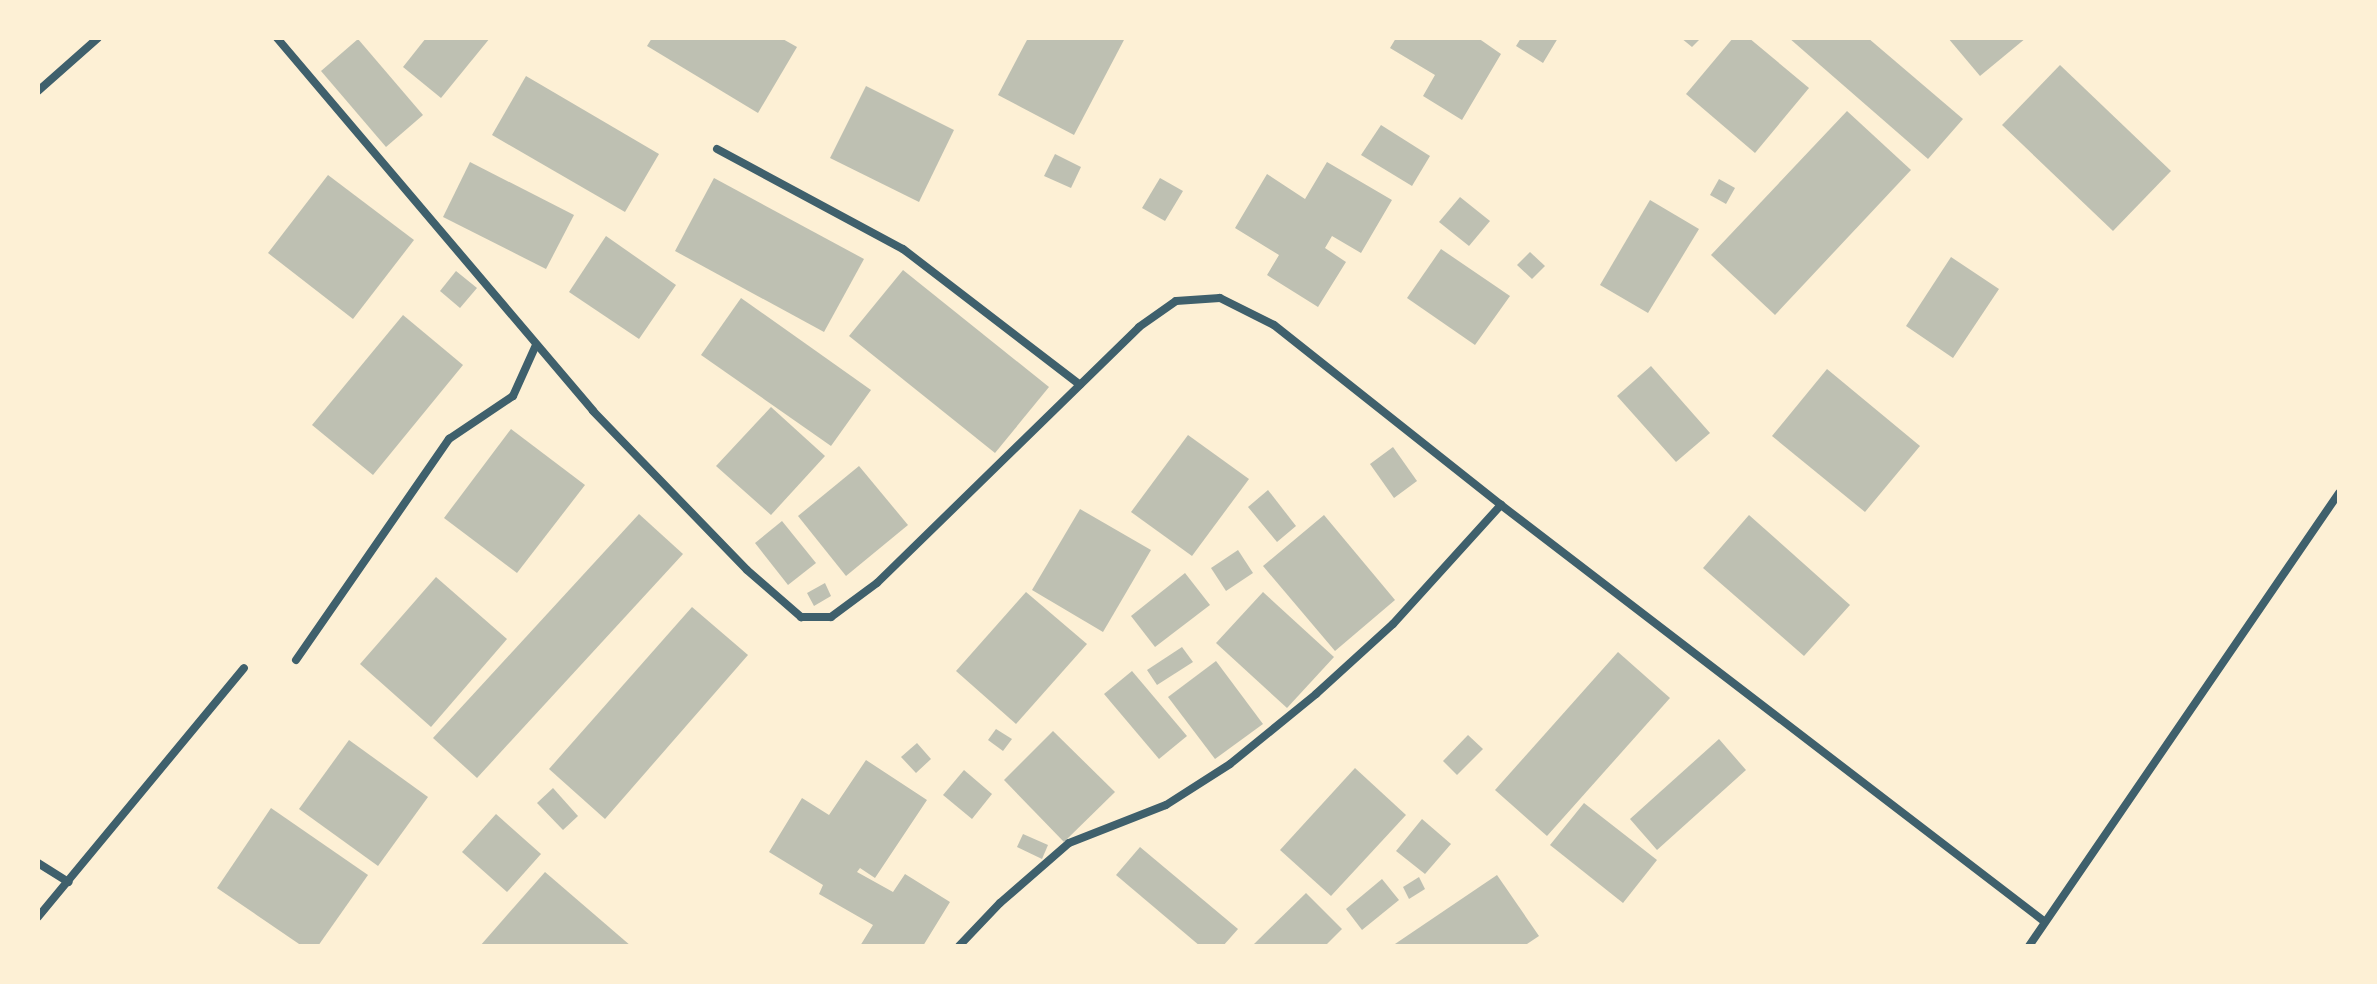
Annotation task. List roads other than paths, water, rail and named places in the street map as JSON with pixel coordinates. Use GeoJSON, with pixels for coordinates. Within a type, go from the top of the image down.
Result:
{"type":"FeatureCollection","features":[{"type":"Feature","properties":{"kind":"street"},"geometry":{"type":"LineString","coordinates":[[38,91],[98,38]]}},
{"type":"Feature","properties":{"kind":"street"},"geometry":{"type":"LineString","coordinates":[[277,38],[593,411],[747,570],[801,617],[831,617],[877,583],[1139,327],[1176,301],[1220,298],[1274,325],[1501,505],[2045,922]]}},
{"type":"Feature","properties":{"kind":"street"},"geometry":{"type":"LineString","coordinates":[[717,149],[903,249],[1080,385]]}},
{"type":"Feature","properties":{"kind":"street"},"geometry":{"type":"LineString","coordinates":[[296,660],[449,439],[513,396],[536,345]]}},
{"type":"Feature","properties":{"kind":"street"},"geometry":{"type":"LineString","coordinates":[[2029,946],[2339,493]]}},
{"type":"Feature","properties":{"kind":"street"},"geometry":{"type":"LineString","coordinates":[[959,946],[1000,903],[1069,843],[1166,805],[1230,764],[1304,704],[1393,624],[1501,505]]}},
{"type":"Feature","properties":{"kind":"street"},"geometry":{"type":"LineString","coordinates":[[38,917],[244,668]]}},
{"type":"Feature","properties":{"kind":"street"},"geometry":{"type":"LineString","coordinates":[[38,863],[69,882]]}}]}
